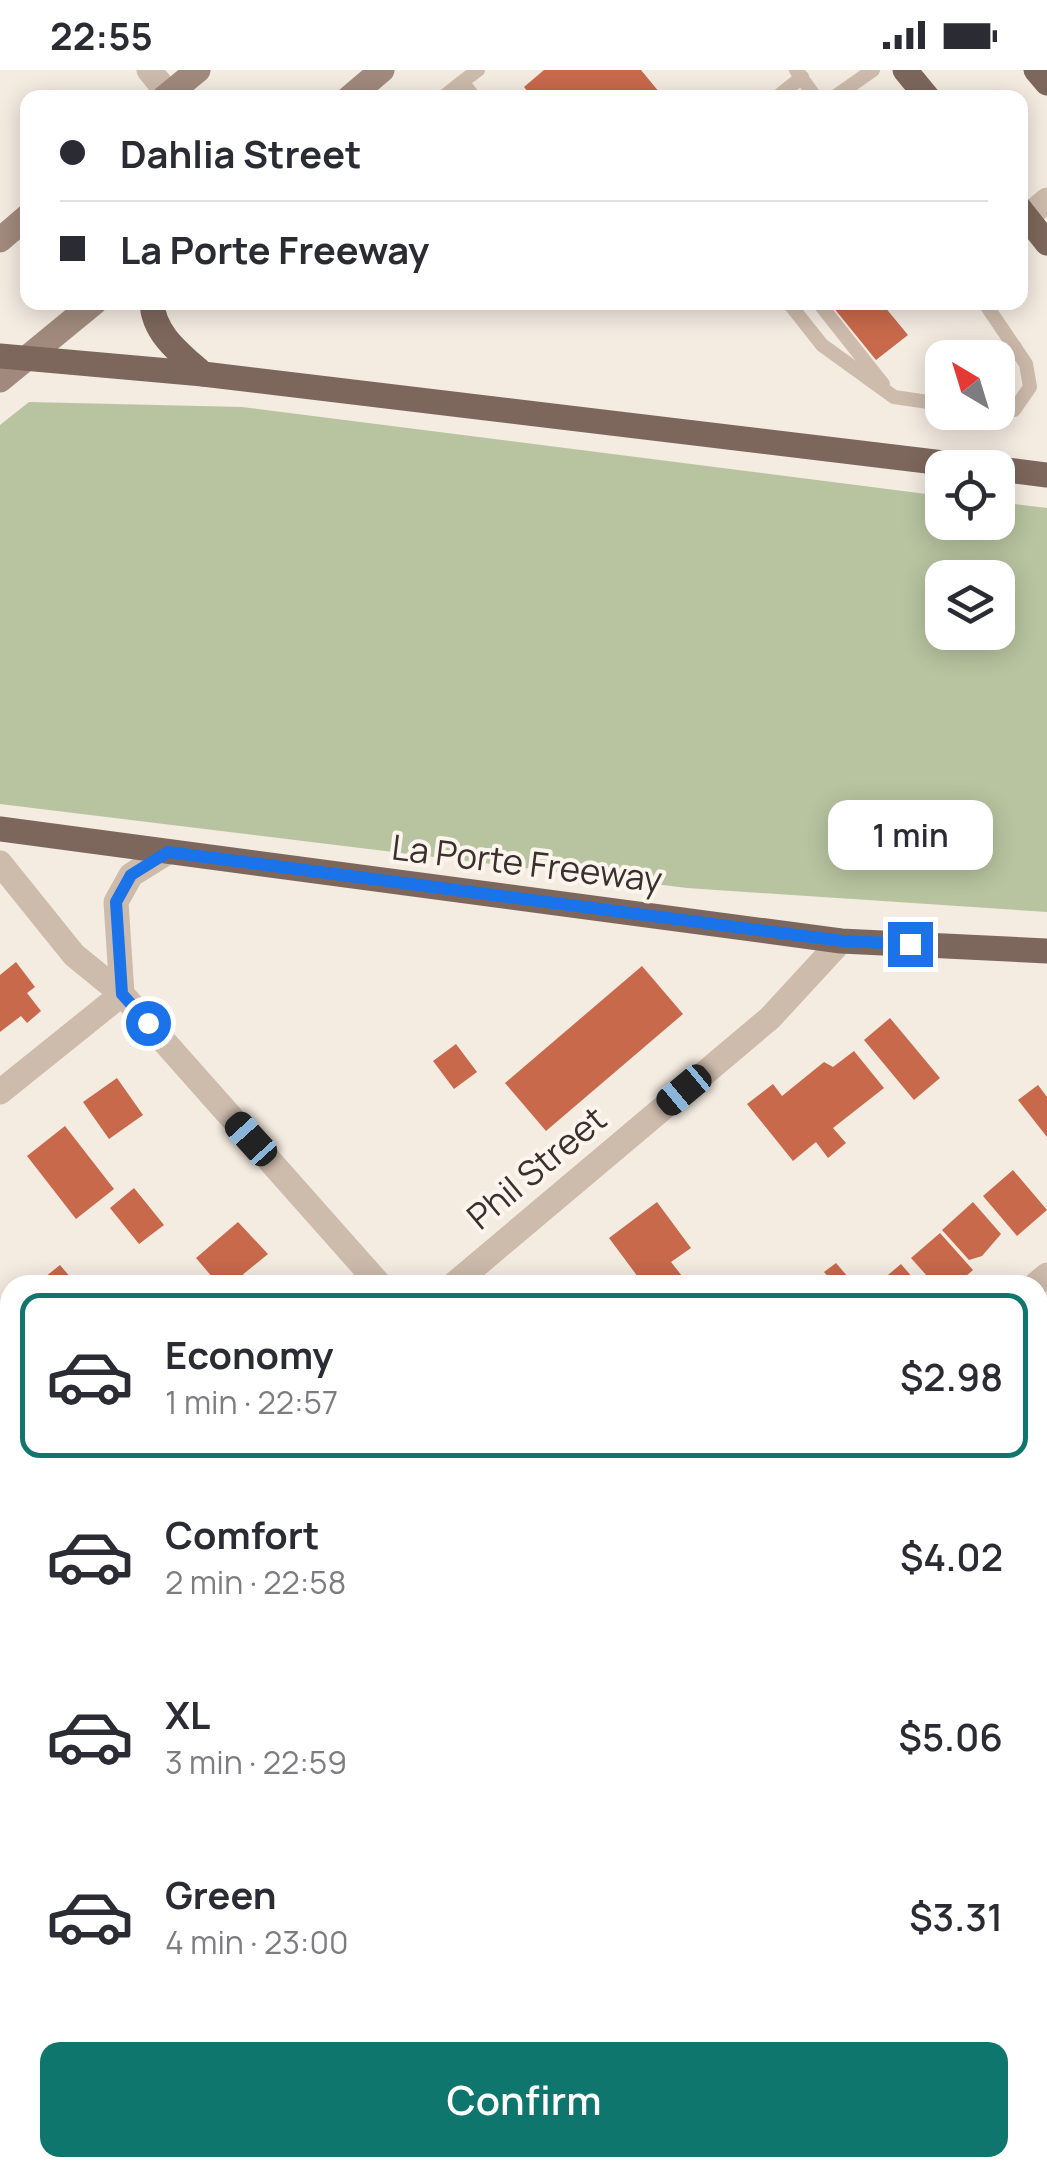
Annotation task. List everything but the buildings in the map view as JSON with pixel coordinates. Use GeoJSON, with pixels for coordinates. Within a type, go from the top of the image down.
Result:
{"type":"FeatureCollection","features":[{"type":"Feature","properties":{"kind":"main road"},"geometry":{"type":"LineString","coordinates":[[175,90],[198,70]]}},
{"type":"Feature","properties":{"kind":"main road"},"geometry":{"type":"LineString","coordinates":[[358,90],[382,70]]}},
{"type":"Feature","properties":{"kind":"main road"},"geometry":{"type":"LineString","coordinates":[[905,70],[921,90]]}},
{"type":"Feature","properties":{"kind":"main road"},"geometry":{"type":"LineString","coordinates":[[1036,70],[1047,82]]}},
{"type":"Feature","properties":{"kind":"main road"},"geometry":{"type":"LineString","coordinates":[[1028,212],[1047,242]]}},
{"type":"Feature","properties":{"kind":"main road"},"geometry":{"type":"LineString","coordinates":[[0,240],[20,223]]}},
{"type":"Feature","properties":{"kind":"main road"},"geometry":{"type":"LineString","coordinates":[[0,380],[85,310]]}},
{"type":"Feature","properties":{"kind":"main road"},"geometry":{"type":"LineString","coordinates":[[152,310],[152,318],[172,346],[204,374]]}},
{"type":"Feature","properties":{"kind":"main road"},"geometry":{"type":"LineString","coordinates":[[0,356],[204,374],[925,461]]}},
{"type":"Feature","properties":{"kind":"main road"},"geometry":{"type":"LineString","coordinates":[[1015,471],[1047,475]]}},
{"type":"Feature","properties":{"kind":"main road","name":"La Porte Freeway"},"geometry":{"type":"LineString","coordinates":[[0,829],[842,941],[1047,951]]}},
{"type":"Feature","properties":{"kind":"street"},"geometry":{"type":"LineString","coordinates":[[122,994],[116,902],[131,875],[168,852]]}},
{"type":"Feature","properties":{"kind":"street"},"geometry":{"type":"LineString","coordinates":[[0,863],[74,955],[122,994],[371,1275]]}},
{"type":"Feature","properties":{"kind":"street","name":"Phil Street"},"geometry":{"type":"LineString","coordinates":[[464,1275],[770,1018],[842,941]]}},
{"type":"Feature","properties":{"kind":"street"},"geometry":{"type":"LineString","coordinates":[[0,1092],[122,994]]}},
{"type":"Feature","properties":{"kind":"lane"},"geometry":{"type":"LineString","coordinates":[[452,90],[478,70]]}},
{"type":"Feature","properties":{"kind":"lane"},"geometry":{"type":"LineString","coordinates":[[844,90],[873,70]]}},
{"type":"Feature","properties":{"kind":"lane"},"geometry":{"type":"LineString","coordinates":[[462,82],[468,90]]}},
{"type":"Feature","properties":{"kind":"lane"},"geometry":{"type":"LineString","coordinates":[[794,310],[822,344],[894,397],[925,402]]}},
{"type":"Feature","properties":{"kind":"lane"},"geometry":{"type":"LineString","coordinates":[[824,310],[894,397]]}},
{"type":"Feature","properties":{"kind":"lane"},"geometry":{"type":"LineString","coordinates":[[989,310],[1009,340]]}},
{"type":"Feature","properties":{"kind":"lane"},"geometry":{"type":"LineString","coordinates":[[1015,348],[1026,364],[1030,388],[1015,409]]}},
{"type":"Feature","properties":{"kind":"green space"},"geometry":{"type":"Polygon","coordinates":[[[29,402],[242,407],[925,494],[925,540],[1015,540],[1015,504],[1047,508],[1047,912],[687,888],[0,804],[0,425],[29,402]]]}},
{"type":"Feature","properties":{"kind":"route"},"geometry":{"type":"LineString","coordinates":[[148,1023],[122,994],[116,902],[131,875],[168,852],[842,941],[910,944]]}}]}
